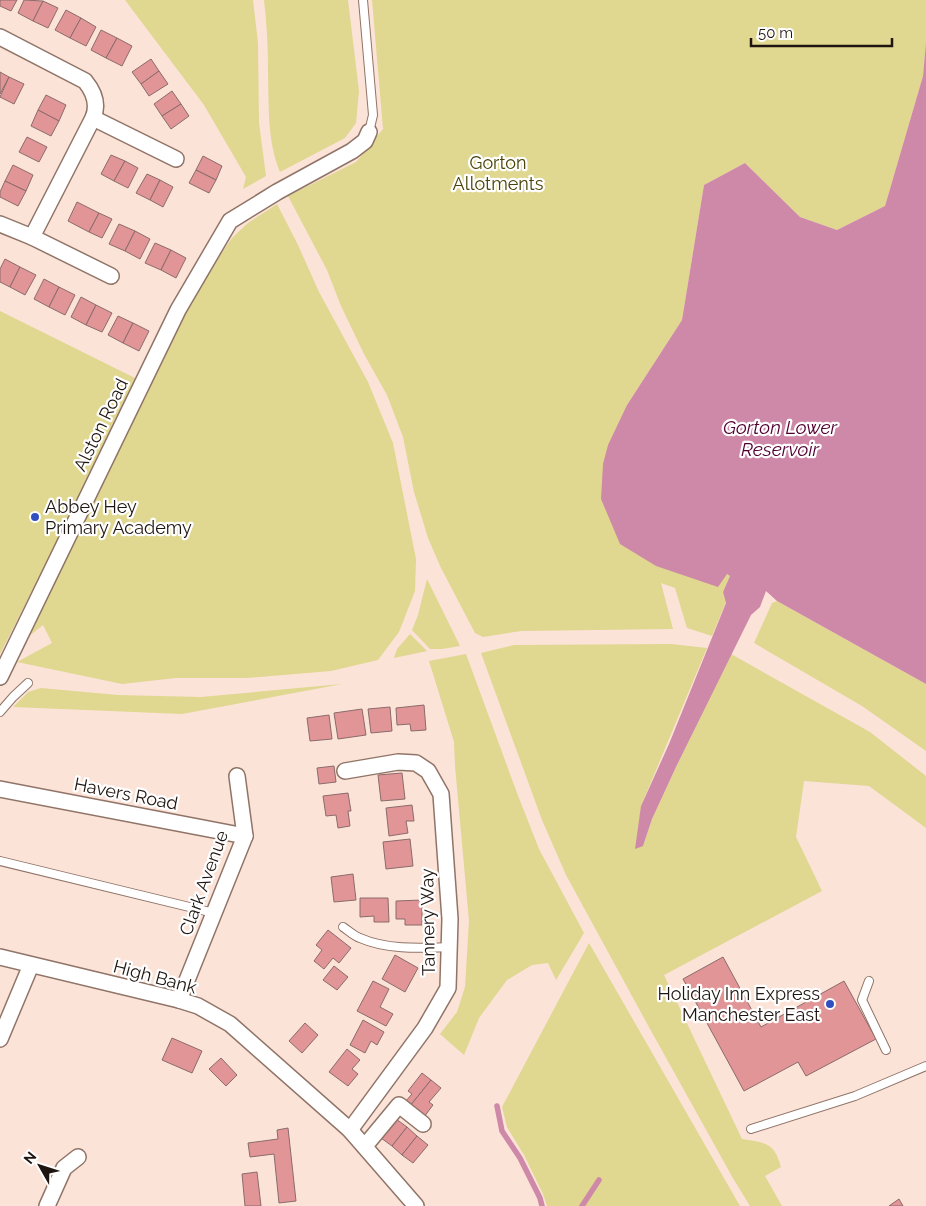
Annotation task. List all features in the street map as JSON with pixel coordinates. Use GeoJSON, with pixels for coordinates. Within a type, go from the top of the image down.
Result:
{"type":"FeatureCollection","features":[{"type":"Feature","properties":{"kind":"street"},"geometry":{"type":"LineString","coordinates":[[0,37],[85,81],[91,88],[95,110],[32,237]]}},
{"type":"Feature","properties":{"kind":"street"},"geometry":{"type":"LineString","coordinates":[[95,110],[176,159]]}},
{"type":"Feature","properties":{"kind":"street","name":"Alston Road"},"geometry":{"type":"LineString","coordinates":[[0,677],[178,310],[230,221],[352,150],[365,141],[369,132]]}},
{"type":"Feature","properties":{"kind":"street"},"geometry":{"type":"LineString","coordinates":[[0,224],[32,237],[111,276]]}},
{"type":"Feature","properties":{"kind":"street","name":"Tannery Way"},"geometry":{"type":"LineString","coordinates":[[345,771],[398,762],[416,763],[428,771],[441,794],[450,919],[448,988],[425,1028],[350,1130]]}},
{"type":"Feature","properties":{"kind":"street","name":"Clark Avenue"},"geometry":{"type":"LineString","coordinates":[[179,1000],[245,836],[237,776]]}},
{"type":"Feature","properties":{"kind":"street","name":"Havers Road"},"geometry":{"type":"LineString","coordinates":[[0,789],[245,836]]}},
{"type":"Feature","properties":{"kind":"street","name":"High Bank"},"geometry":{"type":"LineString","coordinates":[[0,958],[179,1000],[198,1006],[230,1024],[350,1130],[416,1206]]}},
{"type":"Feature","properties":{"kind":"street"},"geometry":{"type":"LineString","coordinates":[[1,1033],[31,965]]}},
{"type":"Feature","properties":{"kind":"street"},"geometry":{"type":"LineString","coordinates":[[365,1146],[399,1105],[424,1124]]}},
{"type":"Feature","properties":{"kind":"street"},"geometry":{"type":"LineString","coordinates":[[47,1206],[64,1168],[78,1157]]}},
{"type":"Feature","properties":{"kind":"lane"},"geometry":{"type":"LineString","coordinates":[[363,0],[373,115],[369,132]]}},
{"type":"Feature","properties":{"kind":"lane"},"geometry":{"type":"LineString","coordinates":[[0,712],[13,696],[28,684]]}},
{"type":"Feature","properties":{"kind":"lane"},"geometry":{"type":"LineString","coordinates":[[0,861],[214,912]]}},
{"type":"Feature","properties":{"kind":"lane"},"geometry":{"type":"LineString","coordinates":[[343,927],[360,938],[380,944],[406,948],[450,947]]}},
{"type":"Feature","properties":{"kind":"lane"},"geometry":{"type":"LineString","coordinates":[[869,981],[862,1000],[886,1050]]}},
{"type":"Feature","properties":{"kind":"lane"},"geometry":{"type":"LineString","coordinates":[[751,1129],[855,1096],[926,1066]]}},
{"type":"Feature","properties":{"kind":"green space"},"geometry":{"type":"Polygon","coordinates":[[[125,0],[253,0],[258,43],[259,123],[266,176],[243,189],[246,177],[204,105],[125,0]]]}},
{"type":"Feature","properties":{"kind":"green space"},"geometry":{"type":"Polygon","coordinates":[[[264,0],[348,0],[359,91],[356,123],[345,138],[280,172],[271,136],[264,0]]]}},
{"type":"Feature","properties":{"kind":"green space","name":"Gorton Allotments"},"geometry":{"type":"Polygon","coordinates":[[[372,0],[926,0],[926,42],[923,76],[885,206],[837,230],[800,217],[745,163],[704,185],[682,320],[627,405],[727,574],[730,576],[723,592],[726,602],[712,636],[687,628],[675,588],[661,583],[673,629],[521,631],[483,637],[475,633],[441,568],[428,538],[414,492],[403,437],[387,395],[364,354],[341,306],[327,270],[288,196],[356,162],[383,129],[372,0]]]}},
{"type":"Feature","properties":{"kind":"green space"},"geometry":{"type":"Polygon","coordinates":[[[277,204],[319,292],[368,382],[393,443],[416,559],[415,591],[399,632],[378,660],[331,671],[247,678],[176,678],[122,684],[17,662],[52,643],[43,625],[23,641],[167,347],[204,278],[232,238],[248,223],[277,204]]]}},
{"type":"Feature","properties":{"kind":"green space","name":"Abbey Hey Primary Academy"},"geometry":{"type":"Polygon","coordinates":[[[0,311],[139,380],[0,654],[0,311]]]}},
{"type":"Feature","properties":{"kind":"green space"},"geometry":{"type":"Polygon","coordinates":[[[427,579],[460,646],[430,649],[412,630],[418,615],[427,579]]]}},
{"type":"Feature","properties":{"kind":"green space"},"geometry":{"type":"Polygon","coordinates":[[[777,601],[926,684],[926,751],[862,706],[754,643],[772,603],[777,601]]]}},
{"type":"Feature","properties":{"kind":"green space"},"geometry":{"type":"Polygon","coordinates":[[[410,634],[427,651],[394,658],[397,649],[410,634]]]}},
{"type":"Feature","properties":{"kind":"green space"},"geometry":{"type":"Polygon","coordinates":[[[671,644],[707,648],[641,806],[643,846],[652,819],[731,654],[870,732],[926,776],[926,828],[869,786],[804,781],[796,837],[822,891],[664,975],[742,1139],[768,1145],[775,1153],[781,1167],[765,1176],[782,1206],[750,1206],[566,875],[542,820],[481,653],[514,645],[671,644]]]}},
{"type":"Feature","properties":{"kind":"green space"},"geometry":{"type":"Polygon","coordinates":[[[466,654],[539,849],[584,933],[556,980],[548,963],[532,965],[507,980],[479,1018],[464,1055],[440,1034],[457,1012],[465,987],[469,921],[454,742],[429,661],[466,654]]]}},
{"type":"Feature","properties":{"kind":"green space"},"geometry":{"type":"Polygon","coordinates":[[[342,684],[182,714],[13,707],[28,692],[41,688],[118,695],[201,697],[342,684]]]}},
{"type":"Feature","properties":{"kind":"green space"},"geometry":{"type":"Polygon","coordinates":[[[589,943],[740,1206],[547,1206],[524,1155],[507,1127],[502,1107],[589,943]]]}},
{"type":"Feature","properties":{"kind":"water","name":"Gorton Lower Reservoir"},"geometry":{"type":"Polygon","coordinates":[[[926,42],[926,684],[777,601],[766,591],[760,607],[751,615],[676,767],[652,819],[643,846],[635,849],[641,806],[669,744],[726,603],[723,592],[730,576],[727,574],[718,587],[656,566],[620,544],[601,499],[603,464],[608,445],[627,405],[682,320],[704,185],[745,163],[800,217],[837,230],[885,206],[923,76],[926,42]]]}},
{"type":"Feature","properties":{"kind":"building"},"geometry":{"type":"Polygon","coordinates":[[[0,0],[17,0],[11,11],[0,6],[0,0]]]}},
{"type":"Feature","properties":{"kind":"building"},"geometry":{"type":"Polygon","coordinates":[[[24,0],[43,1],[33,21],[18,13],[24,0]]]}},
{"type":"Feature","properties":{"kind":"building"},"geometry":{"type":"Polygon","coordinates":[[[43,1],[58,8],[48,28],[33,21],[43,1]]]}},
{"type":"Feature","properties":{"kind":"building"},"geometry":{"type":"Polygon","coordinates":[[[66,10],[81,18],[70,38],[55,30],[66,10]]]}},
{"type":"Feature","properties":{"kind":"building"},"geometry":{"type":"Polygon","coordinates":[[[81,18],[96,27],[86,46],[70,38],[81,18]]]}},
{"type":"Feature","properties":{"kind":"building"},"geometry":{"type":"Polygon","coordinates":[[[101,30],[117,38],[106,58],[91,50],[101,30]]]}},
{"type":"Feature","properties":{"kind":"building"},"geometry":{"type":"Polygon","coordinates":[[[117,38],[132,46],[122,66],[106,58],[117,38]]]}},
{"type":"Feature","properties":{"kind":"building"},"geometry":{"type":"Polygon","coordinates":[[[151,59],[159,71],[141,84],[132,72],[151,59]]]}},
{"type":"Feature","properties":{"kind":"building"},"geometry":{"type":"Polygon","coordinates":[[[159,71],[168,84],[149,96],[141,84],[159,71]]]}},
{"type":"Feature","properties":{"kind":"building"},"geometry":{"type":"Polygon","coordinates":[[[0,72],[9,77],[0,94],[0,72]]]}},
{"type":"Feature","properties":{"kind":"building"},"geometry":{"type":"Polygon","coordinates":[[[9,77],[24,84],[14,104],[0,97],[9,77]]]}},
{"type":"Feature","properties":{"kind":"building"},"geometry":{"type":"Polygon","coordinates":[[[172,91],[181,104],[162,116],[154,104],[172,91]]]}},
{"type":"Feature","properties":{"kind":"building"},"geometry":{"type":"Polygon","coordinates":[[[46,95],[66,105],[59,121],[38,110],[46,95]]]}},
{"type":"Feature","properties":{"kind":"building"},"geometry":{"type":"Polygon","coordinates":[[[181,104],[189,116],[171,129],[162,116],[181,104]]]}},
{"type":"Feature","properties":{"kind":"building"},"geometry":{"type":"Polygon","coordinates":[[[38,110],[59,121],[51,136],[31,126],[38,110]]]}},
{"type":"Feature","properties":{"kind":"building"},"geometry":{"type":"Polygon","coordinates":[[[27,137],[47,147],[39,162],[19,152],[27,137]]]}},
{"type":"Feature","properties":{"kind":"building"},"geometry":{"type":"Polygon","coordinates":[[[111,155],[125,161],[114,181],[101,174],[111,155]]]}},
{"type":"Feature","properties":{"kind":"building"},"geometry":{"type":"Polygon","coordinates":[[[203,156],[222,166],[216,180],[196,170],[203,156]]]}},
{"type":"Feature","properties":{"kind":"building"},"geometry":{"type":"Polygon","coordinates":[[[125,161],[138,168],[128,188],[114,181],[125,161]]]}},
{"type":"Feature","properties":{"kind":"building"},"geometry":{"type":"Polygon","coordinates":[[[13,165],[33,175],[26,191],[5,181],[13,165]]]}},
{"type":"Feature","properties":{"kind":"building"},"geometry":{"type":"Polygon","coordinates":[[[196,170],[216,180],[209,193],[189,183],[196,170]]]}},
{"type":"Feature","properties":{"kind":"building"},"geometry":{"type":"Polygon","coordinates":[[[147,174],[160,180],[150,200],[136,193],[147,174]]]}},
{"type":"Feature","properties":{"kind":"building"},"geometry":{"type":"Polygon","coordinates":[[[160,180],[173,187],[163,207],[150,200],[160,180]]]}},
{"type":"Feature","properties":{"kind":"building"},"geometry":{"type":"Polygon","coordinates":[[[5,181],[26,191],[18,206],[0,197],[5,181]]]}},
{"type":"Feature","properties":{"kind":"building"},"geometry":{"type":"Polygon","coordinates":[[[77,202],[99,213],[89,232],[68,221],[77,202]]]}},
{"type":"Feature","properties":{"kind":"building"},"geometry":{"type":"Polygon","coordinates":[[[99,213],[112,219],[102,238],[89,232],[99,213]]]}},
{"type":"Feature","properties":{"kind":"building"},"geometry":{"type":"Polygon","coordinates":[[[119,224],[135,231],[125,251],[109,244],[119,224]]]}},
{"type":"Feature","properties":{"kind":"building"},"geometry":{"type":"Polygon","coordinates":[[[135,231],[150,239],[140,259],[125,251],[135,231]]]}},
{"type":"Feature","properties":{"kind":"building"},"geometry":{"type":"Polygon","coordinates":[[[155,243],[171,250],[161,270],[145,263],[155,243]]]}},
{"type":"Feature","properties":{"kind":"building"},"geometry":{"type":"Polygon","coordinates":[[[171,250],[186,258],[176,278],[161,270],[171,250]]]}},
{"type":"Feature","properties":{"kind":"building"},"geometry":{"type":"Polygon","coordinates":[[[5,259],[20,267],[10,287],[0,282],[0,269],[5,259]]]}},
{"type":"Feature","properties":{"kind":"building"},"geometry":{"type":"Polygon","coordinates":[[[20,267],[36,275],[25,295],[10,287],[20,267]]]}},
{"type":"Feature","properties":{"kind":"building"},"geometry":{"type":"Polygon","coordinates":[[[44,279],[59,287],[49,307],[34,299],[44,279]]]}},
{"type":"Feature","properties":{"kind":"building"},"geometry":{"type":"Polygon","coordinates":[[[59,287],[75,295],[65,315],[49,307],[59,287]]]}},
{"type":"Feature","properties":{"kind":"building"},"geometry":{"type":"Polygon","coordinates":[[[81,297],[96,305],[86,325],[71,317],[81,297]]]}},
{"type":"Feature","properties":{"kind":"building"},"geometry":{"type":"Polygon","coordinates":[[[96,305],[112,313],[102,332],[86,325],[96,305]]]}},
{"type":"Feature","properties":{"kind":"building"},"geometry":{"type":"Polygon","coordinates":[[[118,316],[133,323],[123,343],[108,335],[118,316]]]}},
{"type":"Feature","properties":{"kind":"building"},"geometry":{"type":"Polygon","coordinates":[[[133,323],[149,331],[139,351],[123,343],[133,323]]]}},
{"type":"Feature","properties":{"kind":"building"},"geometry":{"type":"Polygon","coordinates":[[[424,705],[426,730],[411,731],[410,724],[397,725],[396,708],[424,705]]]}},
{"type":"Feature","properties":{"kind":"building"},"geometry":{"type":"Polygon","coordinates":[[[390,707],[392,731],[371,733],[368,709],[390,707]]]}},
{"type":"Feature","properties":{"kind":"building"},"geometry":{"type":"Polygon","coordinates":[[[362,709],[366,735],[338,739],[334,713],[362,709]]]}},
{"type":"Feature","properties":{"kind":"building"},"geometry":{"type":"Polygon","coordinates":[[[329,715],[332,739],[310,741],[307,718],[329,715]]]}},
{"type":"Feature","properties":{"kind":"building"},"geometry":{"type":"Polygon","coordinates":[[[334,766],[336,782],[319,784],[317,768],[334,766]]]}},
{"type":"Feature","properties":{"kind":"building"},"geometry":{"type":"Polygon","coordinates":[[[402,773],[405,799],[381,801],[378,775],[402,773]]]}},
{"type":"Feature","properties":{"kind":"building"},"geometry":{"type":"Polygon","coordinates":[[[348,793],[351,811],[348,811],[350,826],[338,828],[336,815],[326,816],[323,796],[348,793]]]}},
{"type":"Feature","properties":{"kind":"building"},"geometry":{"type":"Polygon","coordinates":[[[412,805],[414,821],[406,821],[408,833],[389,836],[386,808],[412,805]]]}},
{"type":"Feature","properties":{"kind":"building"},"geometry":{"type":"Polygon","coordinates":[[[410,839],[413,866],[386,869],[383,842],[410,839]]]}},
{"type":"Feature","properties":{"kind":"building"},"geometry":{"type":"Polygon","coordinates":[[[353,874],[356,900],[334,902],[331,877],[353,874]]]}},
{"type":"Feature","properties":{"kind":"building"},"geometry":{"type":"Polygon","coordinates":[[[360,898],[388,898],[389,922],[374,922],[374,916],[360,917],[360,898]]]}},
{"type":"Feature","properties":{"kind":"building"},"geometry":{"type":"Polygon","coordinates":[[[422,900],[422,925],[405,925],[405,919],[396,919],[396,901],[422,900]]]}},
{"type":"Feature","properties":{"kind":"building"},"geometry":{"type":"Polygon","coordinates":[[[328,930],[351,948],[339,963],[333,958],[324,969],[314,961],[322,950],[316,945],[328,930]]]}},
{"type":"Feature","properties":{"kind":"building"},"geometry":{"type":"Polygon","coordinates":[[[395,955],[418,968],[405,992],[382,979],[395,955]]]}},
{"type":"Feature","properties":{"kind":"building","name":"Holiday Inn Express Manchester East"},"geometry":{"type":"Polygon","coordinates":[[[723,957],[761,1027],[844,981],[876,1039],[806,1076],[798,1062],[744,1091],[683,979],[723,957]]]}},
{"type":"Feature","properties":{"kind":"building"},"geometry":{"type":"Polygon","coordinates":[[[334,966],[348,977],[337,990],[323,980],[334,966]]]}},
{"type":"Feature","properties":{"kind":"building"},"geometry":{"type":"Polygon","coordinates":[[[373,981],[389,989],[380,1007],[393,1014],[386,1026],[357,1011],[373,981]]]}},
{"type":"Feature","properties":{"kind":"building"},"geometry":{"type":"Polygon","coordinates":[[[363,1020],[384,1032],[377,1045],[371,1041],[365,1053],[350,1045],[363,1020]]]}},
{"type":"Feature","properties":{"kind":"building"},"geometry":{"type":"Polygon","coordinates":[[[305,1023],[318,1035],[302,1053],[289,1041],[305,1023]]]}},
{"type":"Feature","properties":{"kind":"building"},"geometry":{"type":"Polygon","coordinates":[[[172,1038],[202,1051],[192,1073],[162,1060],[172,1038]]]}},
{"type":"Feature","properties":{"kind":"building"},"geometry":{"type":"Polygon","coordinates":[[[347,1049],[360,1060],[352,1069],[358,1074],[348,1086],[329,1072],[347,1049]]]}},
{"type":"Feature","properties":{"kind":"building"},"geometry":{"type":"Polygon","coordinates":[[[221,1058],[237,1075],[226,1086],[209,1069],[221,1058]]]}},
{"type":"Feature","properties":{"kind":"building"},"geometry":{"type":"Polygon","coordinates":[[[422,1073],[431,1080],[410,1106],[405,1102],[412,1094],[408,1091],[422,1073]]]}},
{"type":"Feature","properties":{"kind":"building"},"geometry":{"type":"Polygon","coordinates":[[[431,1080],[441,1088],[429,1102],[433,1105],[424,1117],[410,1106],[431,1080]]]}},
{"type":"Feature","properties":{"kind":"building"},"geometry":{"type":"Polygon","coordinates":[[[396,1119],[407,1127],[392,1146],[381,1138],[396,1119]]]}},
{"type":"Feature","properties":{"kind":"building"},"geometry":{"type":"Polygon","coordinates":[[[407,1127],[417,1136],[402,1155],[392,1146],[407,1127]]]}},
{"type":"Feature","properties":{"kind":"building"},"geometry":{"type":"Polygon","coordinates":[[[288,1128],[296,1201],[279,1203],[274,1154],[250,1157],[248,1143],[278,1139],[277,1130],[288,1128]]]}},
{"type":"Feature","properties":{"kind":"building"},"geometry":{"type":"Polygon","coordinates":[[[417,1136],[428,1145],[413,1163],[402,1155],[417,1136]]]}},
{"type":"Feature","properties":{"kind":"building"},"geometry":{"type":"Polygon","coordinates":[[[257,1172],[261,1206],[245,1206],[242,1174],[257,1172]]]}},
{"type":"Feature","properties":{"kind":"building"},"geometry":{"type":"Polygon","coordinates":[[[899,1199],[903,1206],[889,1206],[899,1199]]]}},
{"type":"Feature","properties":{"kind":"waterway"},"geometry":{"type":"LineString","coordinates":[[497,1106],[502,1131],[520,1158],[540,1198],[542,1206]]}},
{"type":"Feature","properties":{"kind":"waterway"},"geometry":{"type":"LineString","coordinates":[[582,1206],[599,1180]]}},
{"type":"Feature","properties":{"kind":"place","name":"Abbey Hey Primary Academy"},"geometry":{"type":"Point","coordinates":[35,517]}},
{"type":"Feature","properties":{"kind":"place","name":"Holiday Inn Express Manchester East"},"geometry":{"type":"Point","coordinates":[830,1004]}}]}
